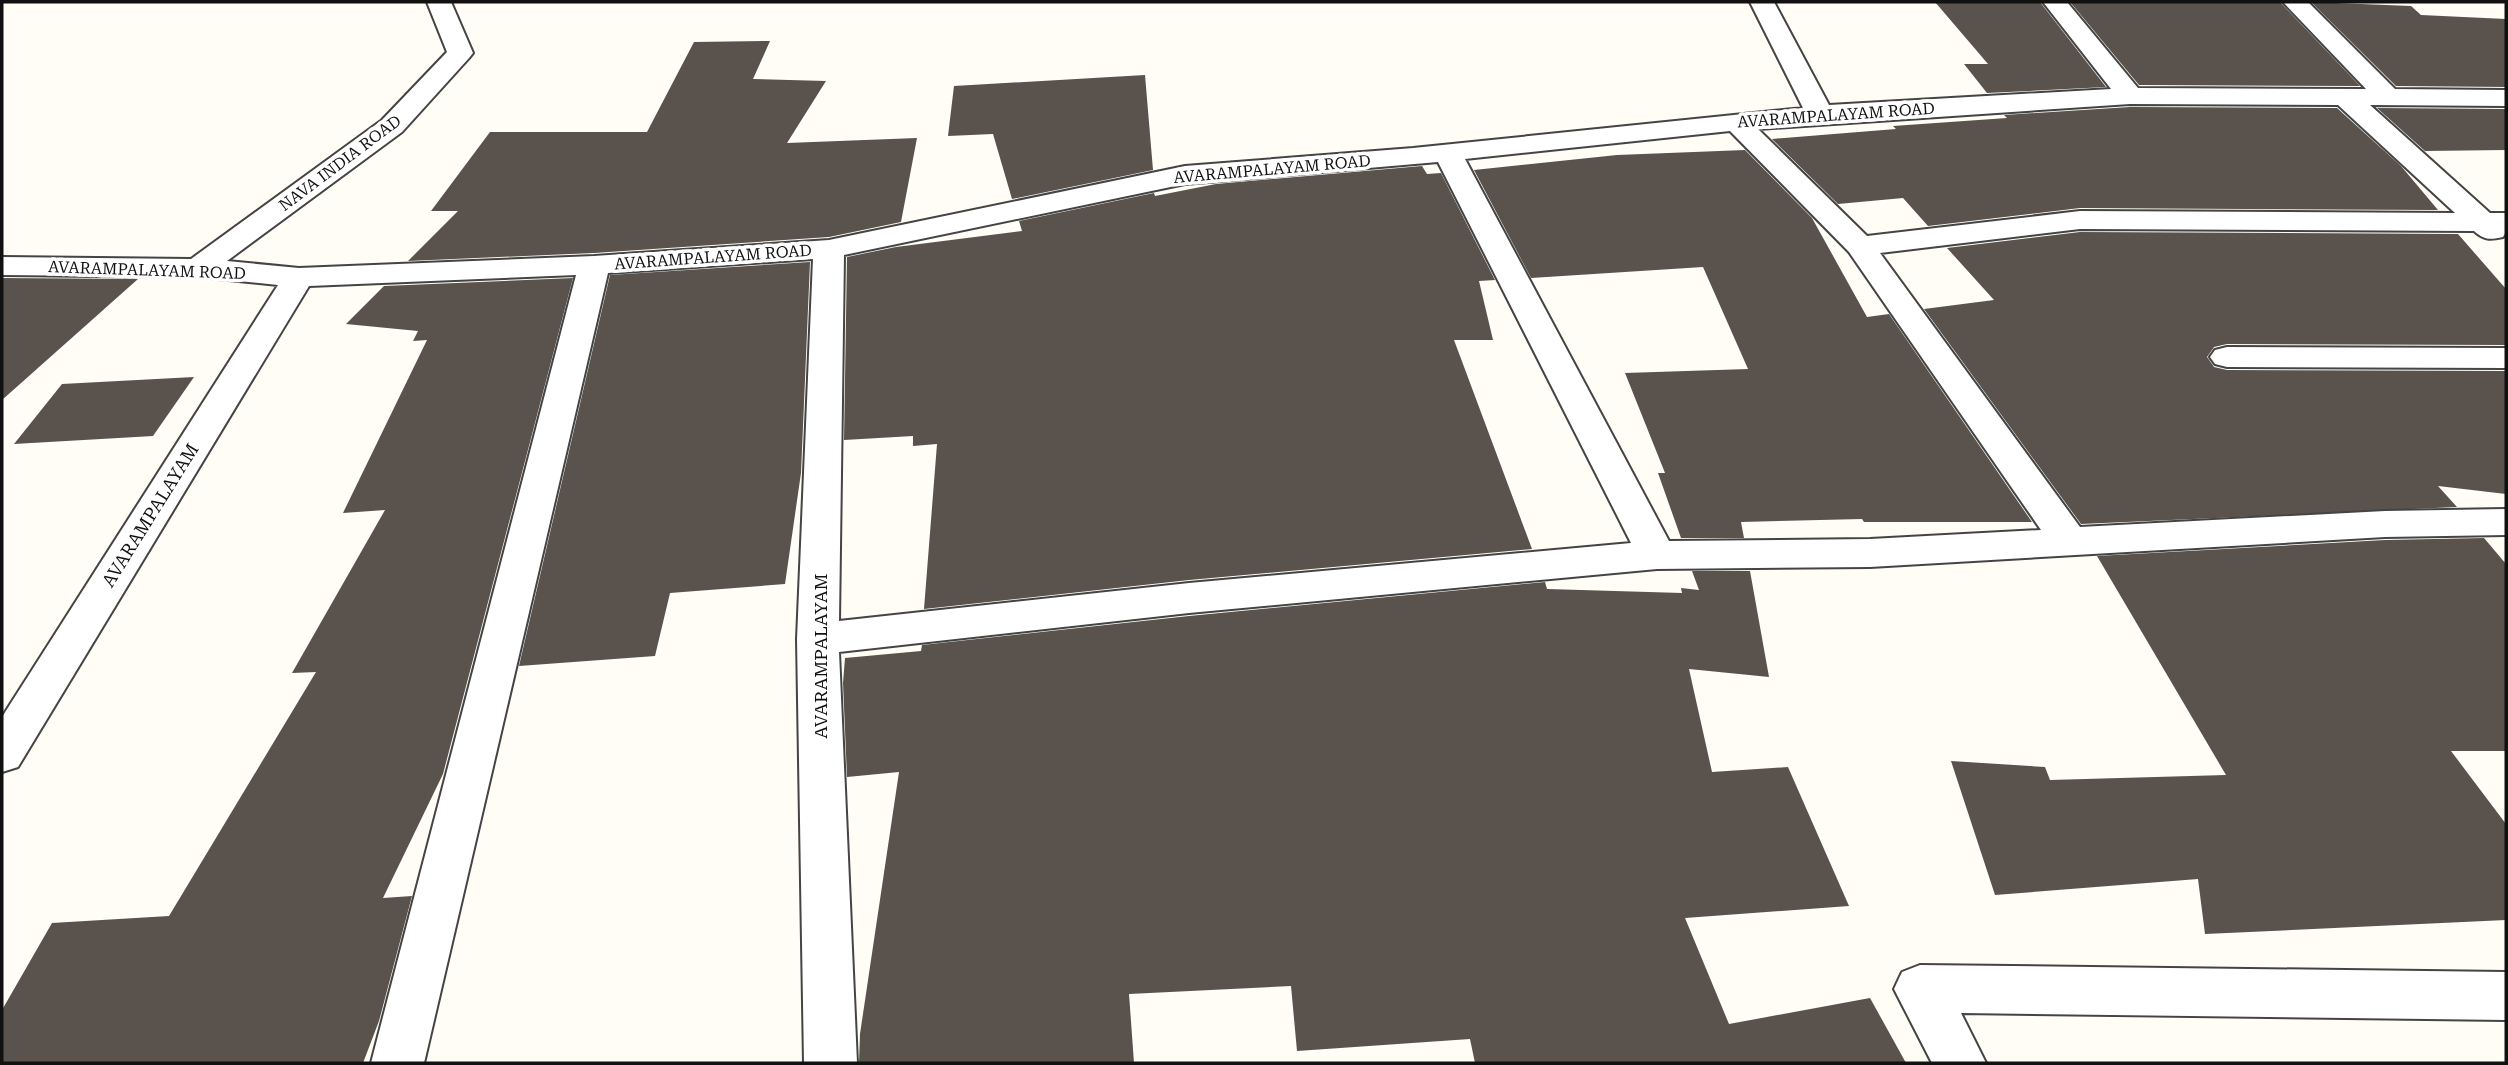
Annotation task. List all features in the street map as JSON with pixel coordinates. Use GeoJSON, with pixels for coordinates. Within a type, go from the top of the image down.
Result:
{"type":"FeatureCollection","features":[{"type":"Feature","properties":{"kind":"street","name":"NAVA INDIA ROAD"},"geometry":{"type":"LineString","coordinates":[[198,268],[392,126],[460,53],[439,2]]}},
{"type":"Feature","properties":{"kind":"street"},"geometry":{"type":"LineString","coordinates":[[1762,2],[1820,114]]}},
{"type":"Feature","properties":{"kind":"street"},"geometry":{"type":"LineString","coordinates":[[2054,2],[2130,96]]}},
{"type":"Feature","properties":{"kind":"street"},"geometry":{"type":"LineString","coordinates":[[2295,2],[2388,97]]}},
{"type":"Feature","properties":{"kind":"street","name":"AVARAMPALAYAM ROAD"},"geometry":{"type":"LineString","coordinates":[[2,266],[198,268],[299,277],[594,265],[829,249],[1185,174],[1447,152],[1820,114],[2130,96],[2506,98]]}},
{"type":"Feature","properties":{"kind":"street"},"geometry":{"type":"LineString","coordinates":[[2345,97],[2494,222],[2506,244]]}},
{"type":"Feature","properties":{"kind":"street"},"geometry":{"type":"LineString","coordinates":[[1736,122],[1860,246],[2071,543]]}},
{"type":"Feature","properties":{"kind":"street"},"geometry":{"type":"LineString","coordinates":[[1447,152],[1657,555]]}},
{"type":"Feature","properties":{"kind":"street"},"geometry":{"type":"LineString","coordinates":[[1860,246],[2080,220],[2494,222]]}},
{"type":"Feature","properties":{"kind":"street","name":"AVARAMPALAYAM"},"geometry":{"type":"LineString","coordinates":[[829,249],[818,639],[830,1063]]}},
{"type":"Feature","properties":{"kind":"street"},"geometry":{"type":"LineString","coordinates":[[397,1063],[594,265]]}},
{"type":"Feature","properties":{"kind":"street","name":"AVARAMPALAYAM"},"geometry":{"type":"LineString","coordinates":[[2,754],[299,277]]}},
{"type":"Feature","properties":{"kind":"street"},"geometry":{"type":"LineString","coordinates":[[2227,357],[2506,358]]}},
{"type":"Feature","properties":{"kind":"street"},"geometry":{"type":"LineString","coordinates":[[818,639],[1189,598],[1657,555],[1870,553],[2385,524],[2506,522]]}},
{"type":"Feature","properties":{"kind":"street"},"geometry":{"type":"LineString","coordinates":[[1960,1063],[1920,989],[2506,996]]}},
{"type":"Feature","properties":{"kind":"building"},"geometry":{"type":"Polygon","coordinates":[[[1935,2],[2040,2],[2106,87],[1987,93],[1964,64],[1988,64],[1935,2]]]}},
{"type":"Feature","properties":{"kind":"building"},"geometry":{"type":"Polygon","coordinates":[[[2070,2],[2280,2],[2360,86],[2139,85],[2070,2]]]}},
{"type":"Feature","properties":{"kind":"building"},"geometry":{"type":"Polygon","coordinates":[[[2311,2],[2411,6],[2421,15],[2506,19],[2506,87],[2396,86],[2311,2]]]}},
{"type":"Feature","properties":{"kind":"building"},"geometry":{"type":"Polygon","coordinates":[[[770,41],[753,79],[826,81],[787,143],[917,138],[901,222],[829,237],[594,253],[408,261],[458,211],[431,211],[490,132],[647,132],[694,42],[770,41]]]}},
{"type":"Feature","properties":{"kind":"building"},"geometry":{"type":"Polygon","coordinates":[[[1145,75],[1153,170],[1012,199],[993,134],[948,136],[954,86],[1145,75]]]}},
{"type":"Feature","properties":{"kind":"building"},"geometry":{"type":"Polygon","coordinates":[[[2130,107],[2337,108],[2401,166],[2438,210],[2080,208],[1928,226],[1903,198],[1838,204],[1772,139],[1896,129],[1893,126],[2007,118],[2004,115],[2130,107]]]}},
{"type":"Feature","properties":{"kind":"building"},"geometry":{"type":"Polygon","coordinates":[[[2377,108],[2506,109],[2506,150],[2425,151],[2377,108]]]}},
{"type":"Feature","properties":{"kind":"building"},"geometry":{"type":"Polygon","coordinates":[[[1745,150],[1812,218],[1867,317],[1889,314],[2032,522],[1864,522],[1862,519],[1741,522],[1744,538],[1681,538],[1658,473],[1665,473],[1625,373],[1748,369],[1703,267],[1531,278],[1474,170],[1617,155],[1745,150]]]}},
{"type":"Feature","properties":{"kind":"building"},"geometry":{"type":"Polygon","coordinates":[[[1422,166],[1427,174],[1441,173],[1495,280],[1479,281],[1493,340],[1454,340],[1532,549],[1189,580],[924,609],[937,444],[913,446],[913,436],[844,440],[847,257],[896,247],[1022,231],[1019,221],[1154,193],[1155,196],[1216,184],[1422,166]]]}},
{"type":"Feature","properties":{"kind":"building"},"geometry":{"type":"Polygon","coordinates":[[[2080,232],[2458,234],[2506,289],[2506,345],[2227,344],[2214,347],[2207,357],[2214,367],[2227,370],[2506,371],[2506,494],[2438,486],[2457,507],[2081,524],[1924,309],[1994,300],[1947,248],[2080,232]]]}},
{"type":"Feature","properties":{"kind":"building"},"geometry":{"type":"Polygon","coordinates":[[[810,262],[801,473],[785,584],[670,593],[655,656],[519,666],[610,275],[810,262]]]}},
{"type":"Feature","properties":{"kind":"building"},"geometry":{"type":"Polygon","coordinates":[[[2,278],[138,279],[2,400],[2,278]]]}},
{"type":"Feature","properties":{"kind":"building"},"geometry":{"type":"Polygon","coordinates":[[[573,278],[443,774],[383,898],[412,896],[379,1021],[363,1063],[2,1063],[2,1010],[52,923],[169,916],[316,672],[292,673],[385,510],[343,513],[427,340],[413,341],[418,331],[346,324],[384,286],[573,278]]]}},
{"type":"Feature","properties":{"kind":"building"},"geometry":{"type":"Polygon","coordinates":[[[194,377],[153,436],[14,444],[62,384],[194,377]]]}},
{"type":"Feature","properties":{"kind":"building"},"geometry":{"type":"Polygon","coordinates":[[[2484,538],[2506,564],[2506,751],[2451,751],[2506,824],[2506,920],[2205,934],[2198,879],[1995,895],[1951,761],[2045,767],[2050,780],[2226,775],[2097,556],[2385,540],[2484,538]]]}},
{"type":"Feature","properties":{"kind":"building"},"geometry":{"type":"Polygon","coordinates":[[[1692,571],[1750,571],[1769,677],[1689,669],[1712,772],[1788,767],[1849,906],[1685,918],[1729,1024],[1870,998],[1906,1063],[1475,1063],[1470,1039],[1297,1051],[1291,986],[1129,994],[1134,1063],[859,1063],[860,1034],[899,772],[847,777],[843,683],[845,658],[921,651],[922,645],[1189,616],[1545,582],[1547,589],[1682,593],[1681,588],[1699,590],[1692,571]]]}}]}
